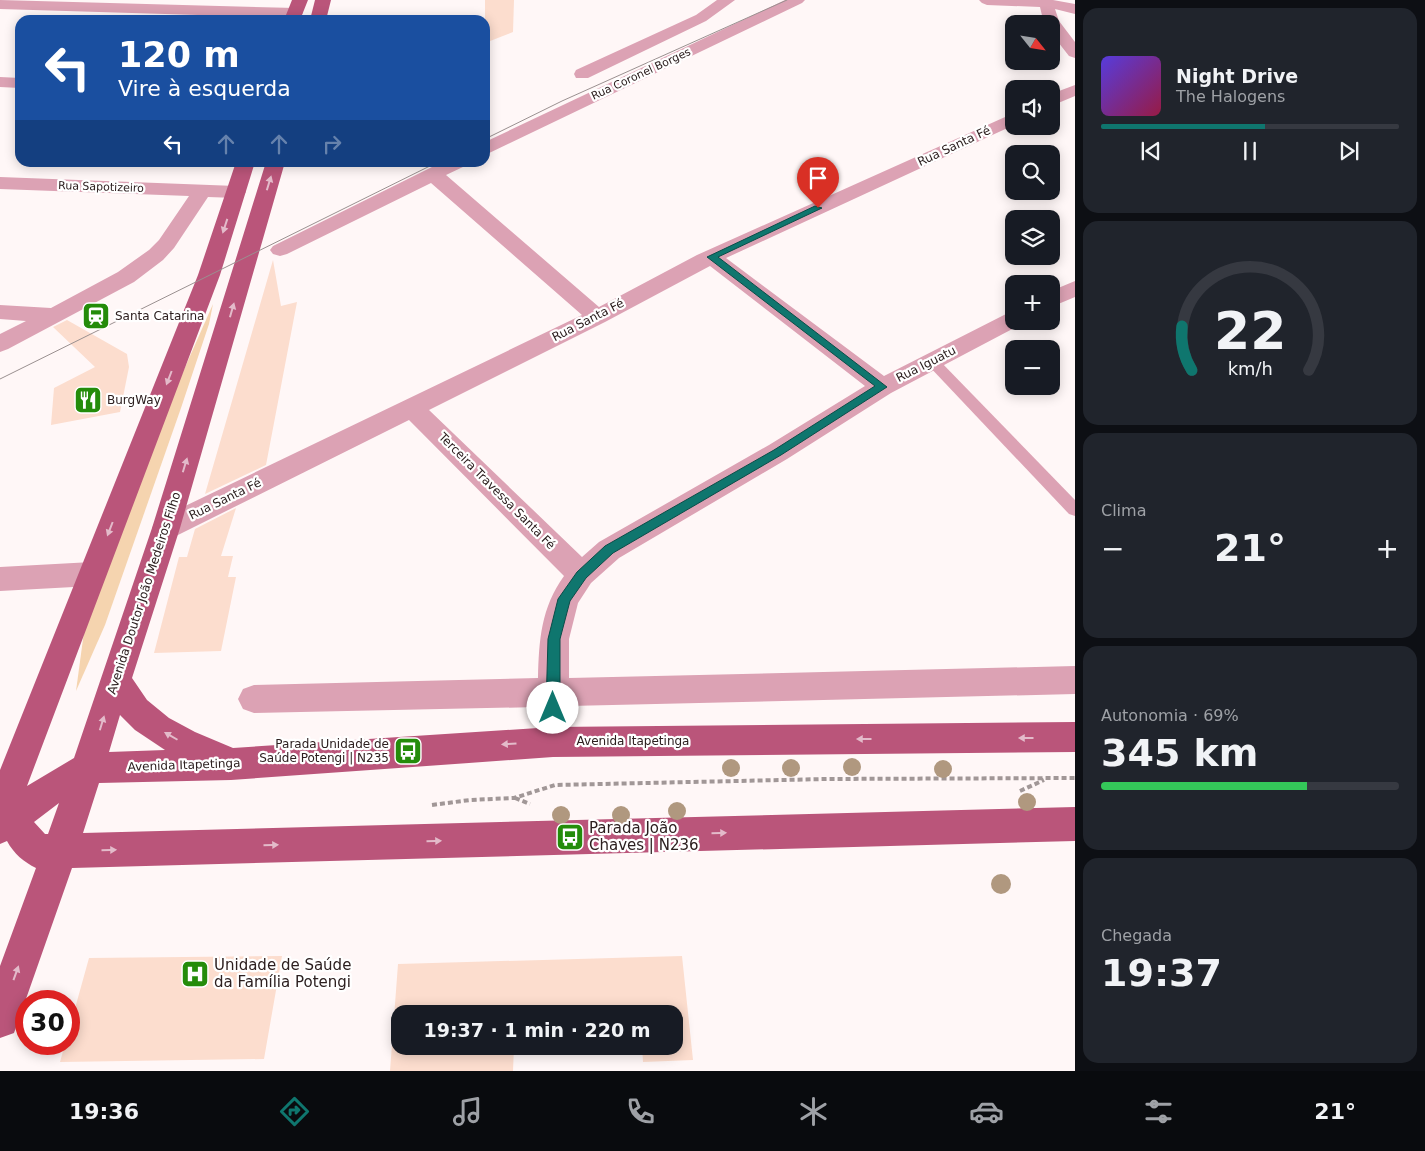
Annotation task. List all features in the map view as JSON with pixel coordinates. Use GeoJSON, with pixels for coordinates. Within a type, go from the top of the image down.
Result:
{"type":"FeatureCollection","features":[{"type":"Feature","properties":{"kind":"main road"},"geometry":{"type":"LineString","coordinates":[[319,15],[323,0]]}},
{"type":"Feature","properties":{"kind":"main road","name":"Avenida Doutor João Medeiros Filho"},"geometry":{"type":"LineString","coordinates":[[0,1019],[60,851],[166,528],[274,167]]}},
{"type":"Feature","properties":{"kind":"main road"},"geometry":{"type":"LineString","coordinates":[[0,850],[4,819],[64,676],[60,658],[209,275],[240,172]]}},
{"type":"Feature","properties":{"kind":"main road"},"geometry":{"type":"LineString","coordinates":[[116,678],[128,700],[143,717],[186,744],[231,764]]}},
{"type":"Feature","properties":{"kind":"main road","name":"Avenida Itapetinga"},"geometry":{"type":"LineString","coordinates":[[4,819],[45,792],[88,768],[231,764],[553,742],[1075,737]]}},
{"type":"Feature","properties":{"kind":"main road"},"geometry":{"type":"LineString","coordinates":[[4,819],[38,851],[1075,824]]}},
{"type":"Feature","properties":{"kind":"street"},"geometry":{"type":"LineString","coordinates":[[582,74],[701,18],[727,0]]}},
{"type":"Feature","properties":{"kind":"street","name":"Rua Coronel Borges"},"geometry":{"type":"LineString","coordinates":[[490,147],[797,0]]}},
{"type":"Feature","properties":{"kind":"street"},"geometry":{"type":"LineString","coordinates":[[986,0],[1046,3],[1075,9]]}},
{"type":"Feature","properties":{"kind":"street"},"geometry":{"type":"LineString","coordinates":[[1046,3],[1052,22],[1075,53]]}},
{"type":"Feature","properties":{"kind":"street"},"geometry":{"type":"LineString","coordinates":[[0,4],[296,11]]}},
{"type":"Feature","properties":{"kind":"street"},"geometry":{"type":"LineString","coordinates":[[0,82],[15,83]]}},
{"type":"Feature","properties":{"kind":"street"},"geometry":{"type":"LineString","coordinates":[[1060,97],[1075,90]]}},
{"type":"Feature","properties":{"kind":"street","name":"Rua Santa Fé"},"geometry":{"type":"LineString","coordinates":[[166,528],[597,317],[712,257],[1005,122]]}},
{"type":"Feature","properties":{"kind":"street"},"geometry":{"type":"LineString","coordinates":[[280,250],[449,167]]}},
{"type":"Feature","properties":{"kind":"street","name":"Rua Sapotizeiro"},"geometry":{"type":"LineString","coordinates":[[0,183],[202,192],[240,172]]}},
{"type":"Feature","properties":{"kind":"street"},"geometry":{"type":"LineString","coordinates":[[434,175],[597,317]]}},
{"type":"Feature","properties":{"kind":"street"},"geometry":{"type":"LineString","coordinates":[[0,344],[126,277],[156,255],[167,244],[202,192]]}},
{"type":"Feature","properties":{"kind":"street"},"geometry":{"type":"LineString","coordinates":[[712,257],[882,387]]}},
{"type":"Feature","properties":{"kind":"street"},"geometry":{"type":"LineString","coordinates":[[1060,296],[1075,288]]}},
{"type":"Feature","properties":{"kind":"street"},"geometry":{"type":"LineString","coordinates":[[0,312],[54,315]]}},
{"type":"Feature","properties":{"kind":"street","name":"Rua Iguatu"},"geometry":{"type":"LineString","coordinates":[[553,742],[554,639],[564,599],[582,575],[609,550],[778,452],[882,387],[1005,324]]}},
{"type":"Feature","properties":{"kind":"street","name":"Terceira Travessa Santa Fé"},"geometry":{"type":"LineString","coordinates":[[412,408],[582,575]]}},
{"type":"Feature","properties":{"kind":"street"},"geometry":{"type":"LineString","coordinates":[[0,579],[92,574]]}},
{"type":"Feature","properties":{"kind":"street"},"geometry":{"type":"LineString","coordinates":[[254,699],[1075,680]]}},
{"type":"Feature","properties":{"kind":"lane"},"geometry":{"type":"LineString","coordinates":[[932,360],[1075,510]]}},
{"type":"Feature","properties":{"kind":"path"},"geometry":{"type":"LineString","coordinates":[[514,798],[555,785],[1075,778]]}},
{"type":"Feature","properties":{"kind":"shaded area"},"geometry":{"type":"Polygon","coordinates":[[[213,304],[209,324],[181,408],[105,625],[76,691],[91,580],[213,304]]]}},
{"type":"Feature","properties":{"kind":"building"},"geometry":{"type":"Polygon","coordinates":[[[485,0],[514,0],[513,32],[490,41],[490,15],[485,15],[485,0]]]}},
{"type":"Feature","properties":{"kind":"building"},"geometry":{"type":"Polygon","coordinates":[[[273,260],[281,306],[297,302],[266,465],[205,494],[273,260]]]}},
{"type":"Feature","properties":{"kind":"building","name":"BurgWay"},"geometry":{"type":"Polygon","coordinates":[[[67,320],[127,354],[129,367],[120,412],[51,425],[54,388],[95,367],[53,327],[67,320]]]}},
{"type":"Feature","properties":{"kind":"building"},"geometry":{"type":"Polygon","coordinates":[[[236,508],[221,556],[233,556],[228,577],[236,577],[221,651],[154,653],[179,557],[187,557],[195,529],[236,508]]]}},
{"type":"Feature","properties":{"kind":"building","name":"Unidade de Saúde da Família Potengi"},"geometry":{"type":"Polygon","coordinates":[[[282,956],[264,1059],[60,1062],[62,1055],[80,1055],[80,990],[89,958],[282,956]]]}},
{"type":"Feature","properties":{"kind":"building"},"geometry":{"type":"Polygon","coordinates":[[[682,956],[693,1060],[643,1062],[643,1055],[683,1055],[683,1005],[395,1005],[398,964],[682,956]]]}},
{"type":"Feature","properties":{"kind":"building"},"geometry":{"type":"Polygon","coordinates":[[[391,1055],[514,1055],[513,1071],[390,1071],[391,1055]]]}},
{"type":"Feature","properties":{"kind":"tram line"},"geometry":{"type":"LineString","coordinates":[[490,137],[562,101],[787,0]]}},
{"type":"Feature","properties":{"kind":"tram line"},"geometry":{"type":"LineString","coordinates":[[0,379],[428,167]]}},
{"type":"Feature","properties":{"kind":"place","name":"Santa Catarina"},"geometry":{"type":"Point","coordinates":[96,316]}},
{"type":"Feature","properties":{"kind":"place","name":"BurgWay"},"geometry":{"type":"Point","coordinates":[88,400]}},
{"type":"Feature","properties":{"kind":"place","name":"Parada Unidade de Saúde Potengi | N235"},"geometry":{"type":"Point","coordinates":[408,751]}},
{"type":"Feature","properties":{"kind":"place","name":"Parada João Chaves | N236"},"geometry":{"type":"Point","coordinates":[570,837]}},
{"type":"Feature","properties":{"kind":"place","name":"Unidade de Saúde da Família Potengi"},"geometry":{"type":"Point","coordinates":[195,974]}},
{"type":"Feature","properties":{"kind":"route"},"geometry":{"type":"LineString","coordinates":[[553,708],[554,639],[564,599],[582,575],[609,550],[778,452],[882,387],[712,257],[818,208]]}}]}
